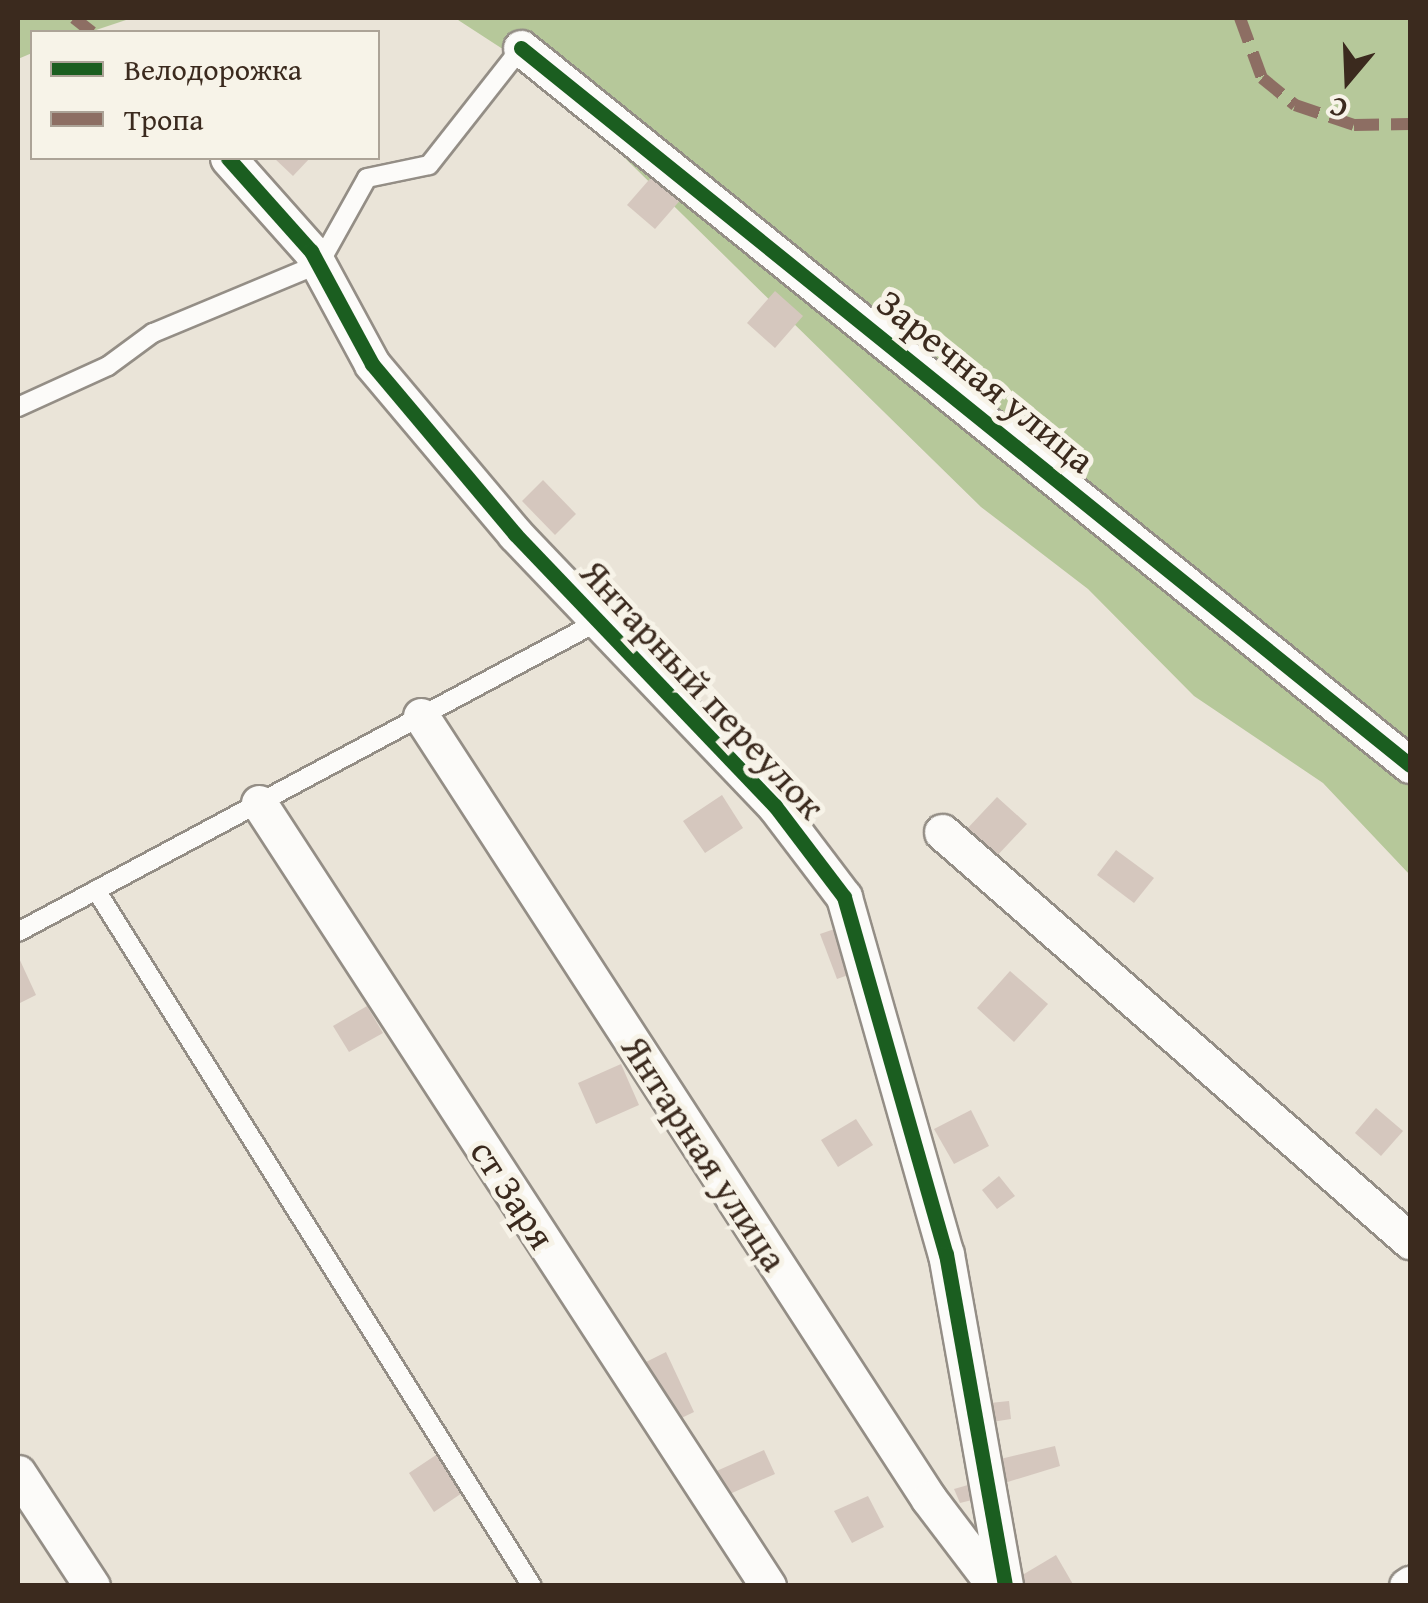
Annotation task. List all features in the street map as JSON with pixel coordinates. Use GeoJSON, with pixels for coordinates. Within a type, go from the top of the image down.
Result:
{"type":"FeatureCollection","features":[{"type":"Feature","properties":{"kind":"street","name":"Заречная улица"},"geometry":{"type":"LineString","coordinates":[[521,48],[1410,765]]}},
{"type":"Feature","properties":{"kind":"street","name":"Янтарный переулок"},"geometry":{"type":"LineString","coordinates":[[230,160],[318,264],[372,364],[597,622],[775,806],[844,897],[946,1254],[1005,1586]]}},
{"type":"Feature","properties":{"kind":"street","name":"Янтарная улица"},"geometry":{"type":"LineString","coordinates":[[421,716],[929,1498],[995,1586]]}},
{"type":"Feature","properties":{"kind":"street","name":"ст Заря"},"geometry":{"type":"LineString","coordinates":[[259,803],[768,1586]]}},
{"type":"Feature","properties":{"kind":"street"},"geometry":{"type":"LineString","coordinates":[[942,832],[1410,1242]]}},
{"type":"Feature","properties":{"kind":"street"},"geometry":{"type":"LineString","coordinates":[[18,1473],[92,1586]]}},
{"type":"Feature","properties":{"kind":"lane"},"geometry":{"type":"LineString","coordinates":[[18,407],[108,366],[153,332],[318,264],[367,178],[429,165],[521,48]]}},
{"type":"Feature","properties":{"kind":"lane"},"geometry":{"type":"LineString","coordinates":[[18,932],[597,622]]}},
{"type":"Feature","properties":{"kind":"lane"},"geometry":{"type":"LineString","coordinates":[[96,890],[532,1586]]}},
{"type":"Feature","properties":{"kind":"green space"},"geometry":{"type":"Polygon","coordinates":[[[18,18],[132,18],[96,30],[30,30],[30,54],[18,59],[18,18]]]}},
{"type":"Feature","properties":{"kind":"green space"},"geometry":{"type":"Polygon","coordinates":[[[455,18],[1410,18],[1410,875],[1323,783],[1194,696],[1088,589],[981,507],[535,70],[455,18]]]}},
{"type":"Feature","properties":{"kind":"building"},"geometry":{"type":"Polygon","coordinates":[[[276,160],[308,160],[293,176],[276,160]]]}},
{"type":"Feature","properties":{"kind":"building"},"geometry":{"type":"Polygon","coordinates":[[[655,173],[683,197],[655,229],[627,205],[655,173]]]}},
{"type":"Feature","properties":{"kind":"building"},"geometry":{"type":"Polygon","coordinates":[[[775,291],[803,316],[775,348],[747,323],[775,291]]]}},
{"type":"Feature","properties":{"kind":"building"},"geometry":{"type":"Polygon","coordinates":[[[543,480],[576,514],[555,535],[522,501],[543,480]]]}},
{"type":"Feature","properties":{"kind":"building"},"geometry":{"type":"Polygon","coordinates":[[[722,795],[743,828],[705,853],[683,821],[722,795]]]}},
{"type":"Feature","properties":{"kind":"building"},"geometry":{"type":"Polygon","coordinates":[[[997,797],[1027,824],[994,859],[965,831],[997,797]]]}},
{"type":"Feature","properties":{"kind":"building"},"geometry":{"type":"Polygon","coordinates":[[[1116,850],[1154,878],[1134,903],[1097,875],[1116,850]]]}},
{"type":"Feature","properties":{"kind":"building"},"geometry":{"type":"Polygon","coordinates":[[[849,924],[865,969],[837,979],[820,934],[849,924]]]}},
{"type":"Feature","properties":{"kind":"building"},"geometry":{"type":"Polygon","coordinates":[[[18,956],[36,995],[18,1004],[18,956]]]}},
{"type":"Feature","properties":{"kind":"building"},"geometry":{"type":"Polygon","coordinates":[[[1010,971],[1048,1004],[1014,1042],[977,1008],[1010,971]]]}},
{"type":"Feature","properties":{"kind":"building"},"geometry":{"type":"Polygon","coordinates":[[[367,1006],[383,1033],[349,1052],[333,1026],[367,1006]]]}},
{"type":"Feature","properties":{"kind":"building"},"geometry":{"type":"Polygon","coordinates":[[[621,1064],[639,1105],[596,1124],[578,1083],[621,1064]]]}},
{"type":"Feature","properties":{"kind":"building"},"geometry":{"type":"Polygon","coordinates":[[[1376,1108],[1403,1131],[1381,1156],[1355,1133],[1376,1108]]]}},
{"type":"Feature","properties":{"kind":"building"},"geometry":{"type":"Polygon","coordinates":[[[971,1110],[989,1146],[954,1164],[934,1129],[971,1110]]]}},
{"type":"Feature","properties":{"kind":"building"},"geometry":{"type":"Polygon","coordinates":[[[856,1119],[873,1145],[838,1167],[821,1140],[856,1119]]]}},
{"type":"Feature","properties":{"kind":"building"},"geometry":{"type":"Polygon","coordinates":[[[999,1176],[1015,1196],[997,1209],[982,1190],[999,1176]]]}},
{"type":"Feature","properties":{"kind":"building"},"geometry":{"type":"Polygon","coordinates":[[[666,1352],[694,1412],[673,1422],[644,1363],[666,1352]]]}},
{"type":"Feature","properties":{"kind":"building"},"geometry":{"type":"Polygon","coordinates":[[[1009,1401],[1011,1419],[992,1422],[990,1403],[1009,1401]]]}},
{"type":"Feature","properties":{"kind":"building"},"geometry":{"type":"Polygon","coordinates":[[[1055,1446],[1060,1466],[998,1485],[992,1461],[1055,1446]]]}},
{"type":"Feature","properties":{"kind":"building"},"geometry":{"type":"Polygon","coordinates":[[[764,1450],[775,1474],[723,1497],[712,1473],[764,1450]]]}},
{"type":"Feature","properties":{"kind":"building"},"geometry":{"type":"Polygon","coordinates":[[[442,1451],[468,1489],[434,1512],[409,1473],[442,1451]]]}},
{"type":"Feature","properties":{"kind":"building"},"geometry":{"type":"Polygon","coordinates":[[[975,1483],[980,1498],[960,1503],[954,1489],[975,1483]]]}},
{"type":"Feature","properties":{"kind":"building"},"geometry":{"type":"Polygon","coordinates":[[[868,1496],[884,1527],[852,1543],[834,1511],[868,1496]]]}},
{"type":"Feature","properties":{"kind":"building"},"geometry":{"type":"Polygon","coordinates":[[[1056,1555],[1074,1586],[1025,1586],[1019,1577],[1056,1555]]]}},
{"type":"Feature","properties":{"kind":"marked path"},"geometry":{"type":"LineString","coordinates":[[74,18],[89,30]]}},
{"type":"Feature","properties":{"kind":"marked path"},"geometry":{"type":"LineString","coordinates":[[1240,18],[1262,78],[1295,105],[1354,125],[1410,124]]}},
{"type":"Feature","properties":{"kind":"cycle path"},"geometry":{"type":"LineString","coordinates":[[521,48],[1410,765]]}},
{"type":"Feature","properties":{"kind":"cycle path"},"geometry":{"type":"LineString","coordinates":[[230,160],[311,251],[372,364],[515,534],[775,806],[844,897],[946,1254],[1005,1586]]}}]}
